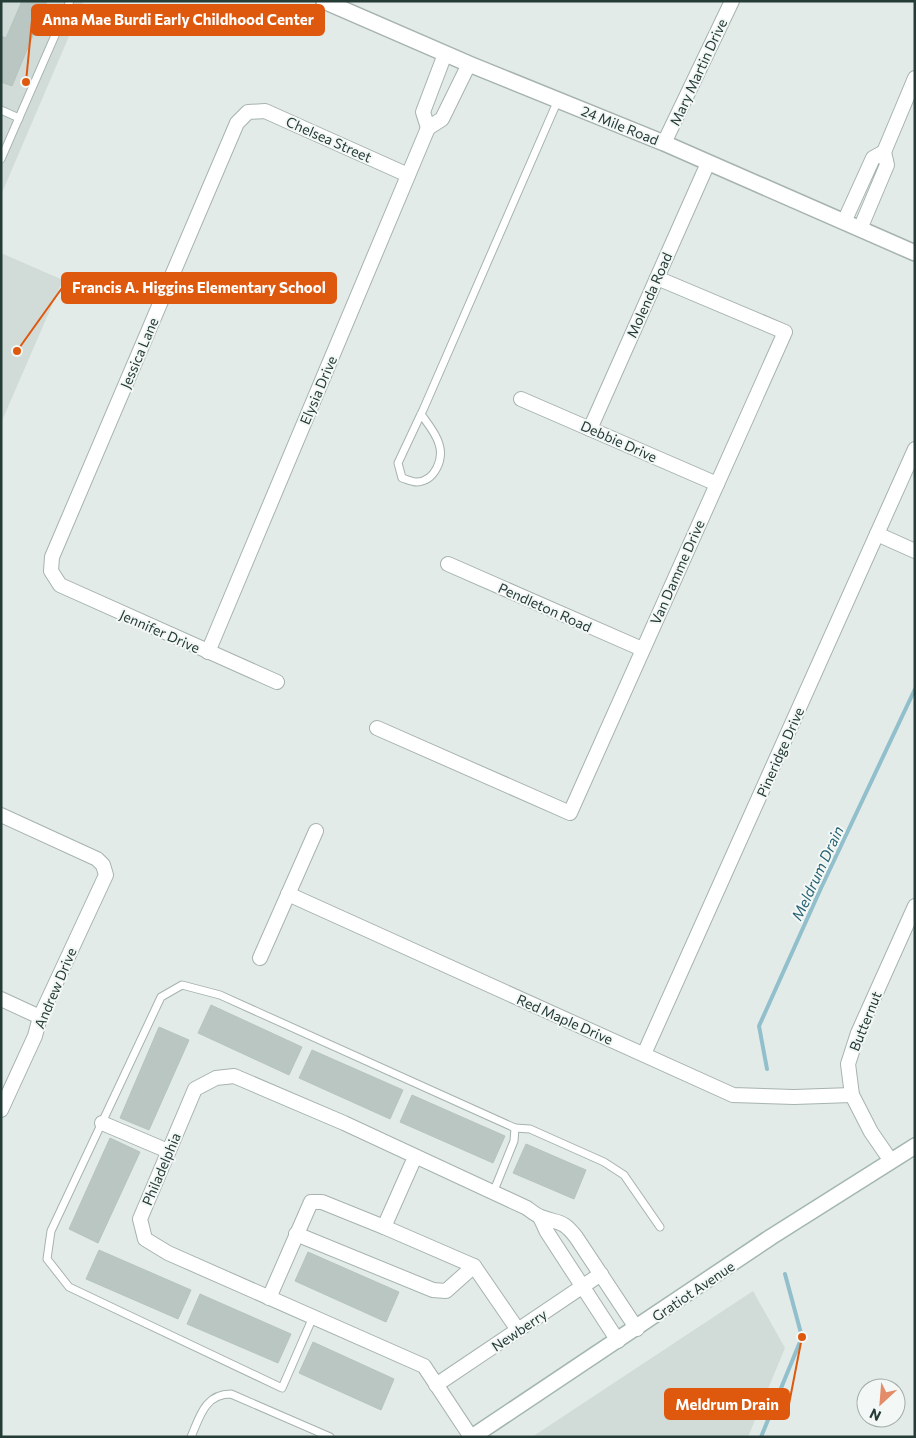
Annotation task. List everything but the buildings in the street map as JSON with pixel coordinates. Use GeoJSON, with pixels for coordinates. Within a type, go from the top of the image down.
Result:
{"type":"FeatureCollection","features":[{"type":"Feature","properties":{"kind":"street","name":"24 Mile Road"},"geometry":{"type":"LineString","coordinates":[[324,1],[445,54],[664,143],[915,253]]}},
{"type":"Feature","properties":{"kind":"street","name":"Mary Martin Drive"},"geometry":{"type":"LineString","coordinates":[[664,143],[732,1]]}},
{"type":"Feature","properties":{"kind":"street","name":"Elysia Drive"},"geometry":{"type":"LineString","coordinates":[[428,128],[423,112],[445,54]]}},
{"type":"Feature","properties":{"kind":"street","name":"Elysia Drive"},"geometry":{"type":"LineString","coordinates":[[208,652],[428,128],[442,119],[469,64]]}},
{"type":"Feature","properties":{"kind":"street"},"geometry":{"type":"LineString","coordinates":[[860,229],[887,165],[884,152],[915,78]]}},
{"type":"Feature","properties":{"kind":"street","name":"Chelsea Street"},"geometry":{"type":"LineString","coordinates":[[248,112],[265,111],[408,174]]}},
{"type":"Feature","properties":{"kind":"street","name":"Jessica Lane"},"geometry":{"type":"LineString","coordinates":[[51,571],[52,557],[237,123],[248,112]]}},
{"type":"Feature","properties":{"kind":"street"},"geometry":{"type":"LineString","coordinates":[[844,222],[872,158],[884,152]]}},
{"type":"Feature","properties":{"kind":"street","name":"Molenda Road"},"geometry":{"type":"LineString","coordinates":[[590,428],[708,162]]}},
{"type":"Feature","properties":{"kind":"street","name":"Van Damme Drive"},"geometry":{"type":"LineString","coordinates":[[377,728],[570,813],[785,332],[657,278]]}},
{"type":"Feature","properties":{"kind":"street","name":"Debbie Drive"},"geometry":{"type":"LineString","coordinates":[[521,399],[717,484]]}},
{"type":"Feature","properties":{"kind":"street","name":"Pineridge Drive"},"geometry":{"type":"LineString","coordinates":[[644,1054],[915,449]]}},
{"type":"Feature","properties":{"kind":"street"},"geometry":{"type":"LineString","coordinates":[[877,534],[915,551]]}},
{"type":"Feature","properties":{"kind":"street","name":"Pendleton Road"},"geometry":{"type":"LineString","coordinates":[[448,564],[642,649]]}},
{"type":"Feature","properties":{"kind":"street","name":"Jennifer Drive"},"geometry":{"type":"LineString","coordinates":[[51,571],[60,585],[277,682]]}},
{"type":"Feature","properties":{"kind":"street","name":"Andrew Drive"},"geometry":{"type":"LineString","coordinates":[[1,815],[97,860],[103,866],[106,874],[40,1017],[35,1036],[1,1110]]}},
{"type":"Feature","properties":{"kind":"street"},"geometry":{"type":"LineString","coordinates":[[260,958],[316,831]]}},
{"type":"Feature","properties":{"kind":"street","name":"Red Maple Drive"},"geometry":{"type":"LineString","coordinates":[[288,894],[733,1095],[794,1097],[852,1095]]}},
{"type":"Feature","properties":{"kind":"street","name":"Butternut"},"geometry":{"type":"LineString","coordinates":[[891,1161],[871,1132],[852,1095],[848,1064],[858,1033],[915,906]]}},
{"type":"Feature","properties":{"kind":"street"},"geometry":{"type":"LineString","coordinates":[[1,999],[40,1017]]}},
{"type":"Feature","properties":{"kind":"street","name":"Philadelphia"},"geometry":{"type":"LineString","coordinates":[[472,1437],[424,1366],[168,1253],[145,1239],[140,1219],[195,1089],[216,1078],[234,1076],[415,1157],[540,1217],[557,1220],[569,1228],[637,1329]]}},
{"type":"Feature","properties":{"kind":"street"},"geometry":{"type":"LineString","coordinates":[[102,1123],[168,1151]]}},
{"type":"Feature","properties":{"kind":"street","name":"Gratiot Avenue"},"geometry":{"type":"LineString","coordinates":[[472,1437],[637,1329],[771,1238],[915,1146]]}},
{"type":"Feature","properties":{"kind":"street"},"geometry":{"type":"LineString","coordinates":[[384,1227],[415,1157]]}},
{"type":"Feature","properties":{"kind":"street"},"geometry":{"type":"LineString","coordinates":[[269,1298],[296,1234],[312,1202],[322,1202],[474,1266],[518,1330]]}},
{"type":"Feature","properties":{"kind":"street"},"geometry":{"type":"LineString","coordinates":[[540,1217],[546,1232],[618,1341]]}},
{"type":"Feature","properties":{"kind":"street"},"geometry":{"type":"LineString","coordinates":[[296,1234],[433,1290],[446,1291],[474,1266]]}},
{"type":"Feature","properties":{"kind":"street","name":"Newberry"},"geometry":{"type":"LineString","coordinates":[[436,1385],[601,1274]]}},
{"type":"Feature","properties":{"kind":"lane"},"geometry":{"type":"LineString","coordinates":[[1,159],[70,1]]}},
{"type":"Feature","properties":{"kind":"lane"},"geometry":{"type":"LineString","coordinates":[[421,414],[439,442],[442,455],[438,468],[427,479],[416,482],[402,478],[398,463],[558,100]]}},
{"type":"Feature","properties":{"kind":"lane"},"geometry":{"type":"LineString","coordinates":[[1,110],[18,118]]}},
{"type":"Feature","properties":{"kind":"lane"},"geometry":{"type":"LineString","coordinates":[[313,1317],[282,1388],[69,1287],[47,1259],[51,1231],[161,997],[182,985],[220,995],[515,1128],[530,1129],[604,1162],[624,1176],[660,1227]]}},
{"type":"Feature","properties":{"kind":"lane"},"geometry":{"type":"LineString","coordinates":[[493,1193],[514,1141],[515,1128]]}},
{"type":"Feature","properties":{"kind":"lane"},"geometry":{"type":"LineString","coordinates":[[192,1437],[206,1404],[214,1397],[231,1394],[330,1437]]}},
{"type":"Feature","properties":{"kind":"shaded area"},"geometry":{"type":"Polygon","coordinates":[[[1,1],[84,1],[1,195],[1,1]]]}},
{"type":"Feature","properties":{"kind":"shaded area"},"geometry":{"type":"Polygon","coordinates":[[[1,253],[63,280],[1,423],[1,253]]]}},
{"type":"Feature","properties":{"kind":"shaded area"},"geometry":{"type":"Polygon","coordinates":[[[753,1291],[785,1348],[748,1437],[532,1437],[753,1291]]]}},
{"type":"Feature","properties":{"kind":"waterway","name":"Meldrum Drain"},"geometry":{"type":"LineString","coordinates":[[767,1069],[759,1026],[821,888],[915,689]]}},
{"type":"Feature","properties":{"kind":"waterway","name":"Meldrum Drain"},"geometry":{"type":"LineString","coordinates":[[761,1437],[802,1337],[785,1274]]}},
{"type":"Feature","properties":{"kind":"place","name":"Anna Mae Burdi Early Childhood Center"},"geometry":{"type":"Point","coordinates":[26,82]}},
{"type":"Feature","properties":{"kind":"place","name":"Francis A. Higgins Elementary School"},"geometry":{"type":"Point","coordinates":[17,351]}},
{"type":"Feature","properties":{"kind":"place","name":"Meldrum Drain"},"geometry":{"type":"Point","coordinates":[802,1337]}}]}
